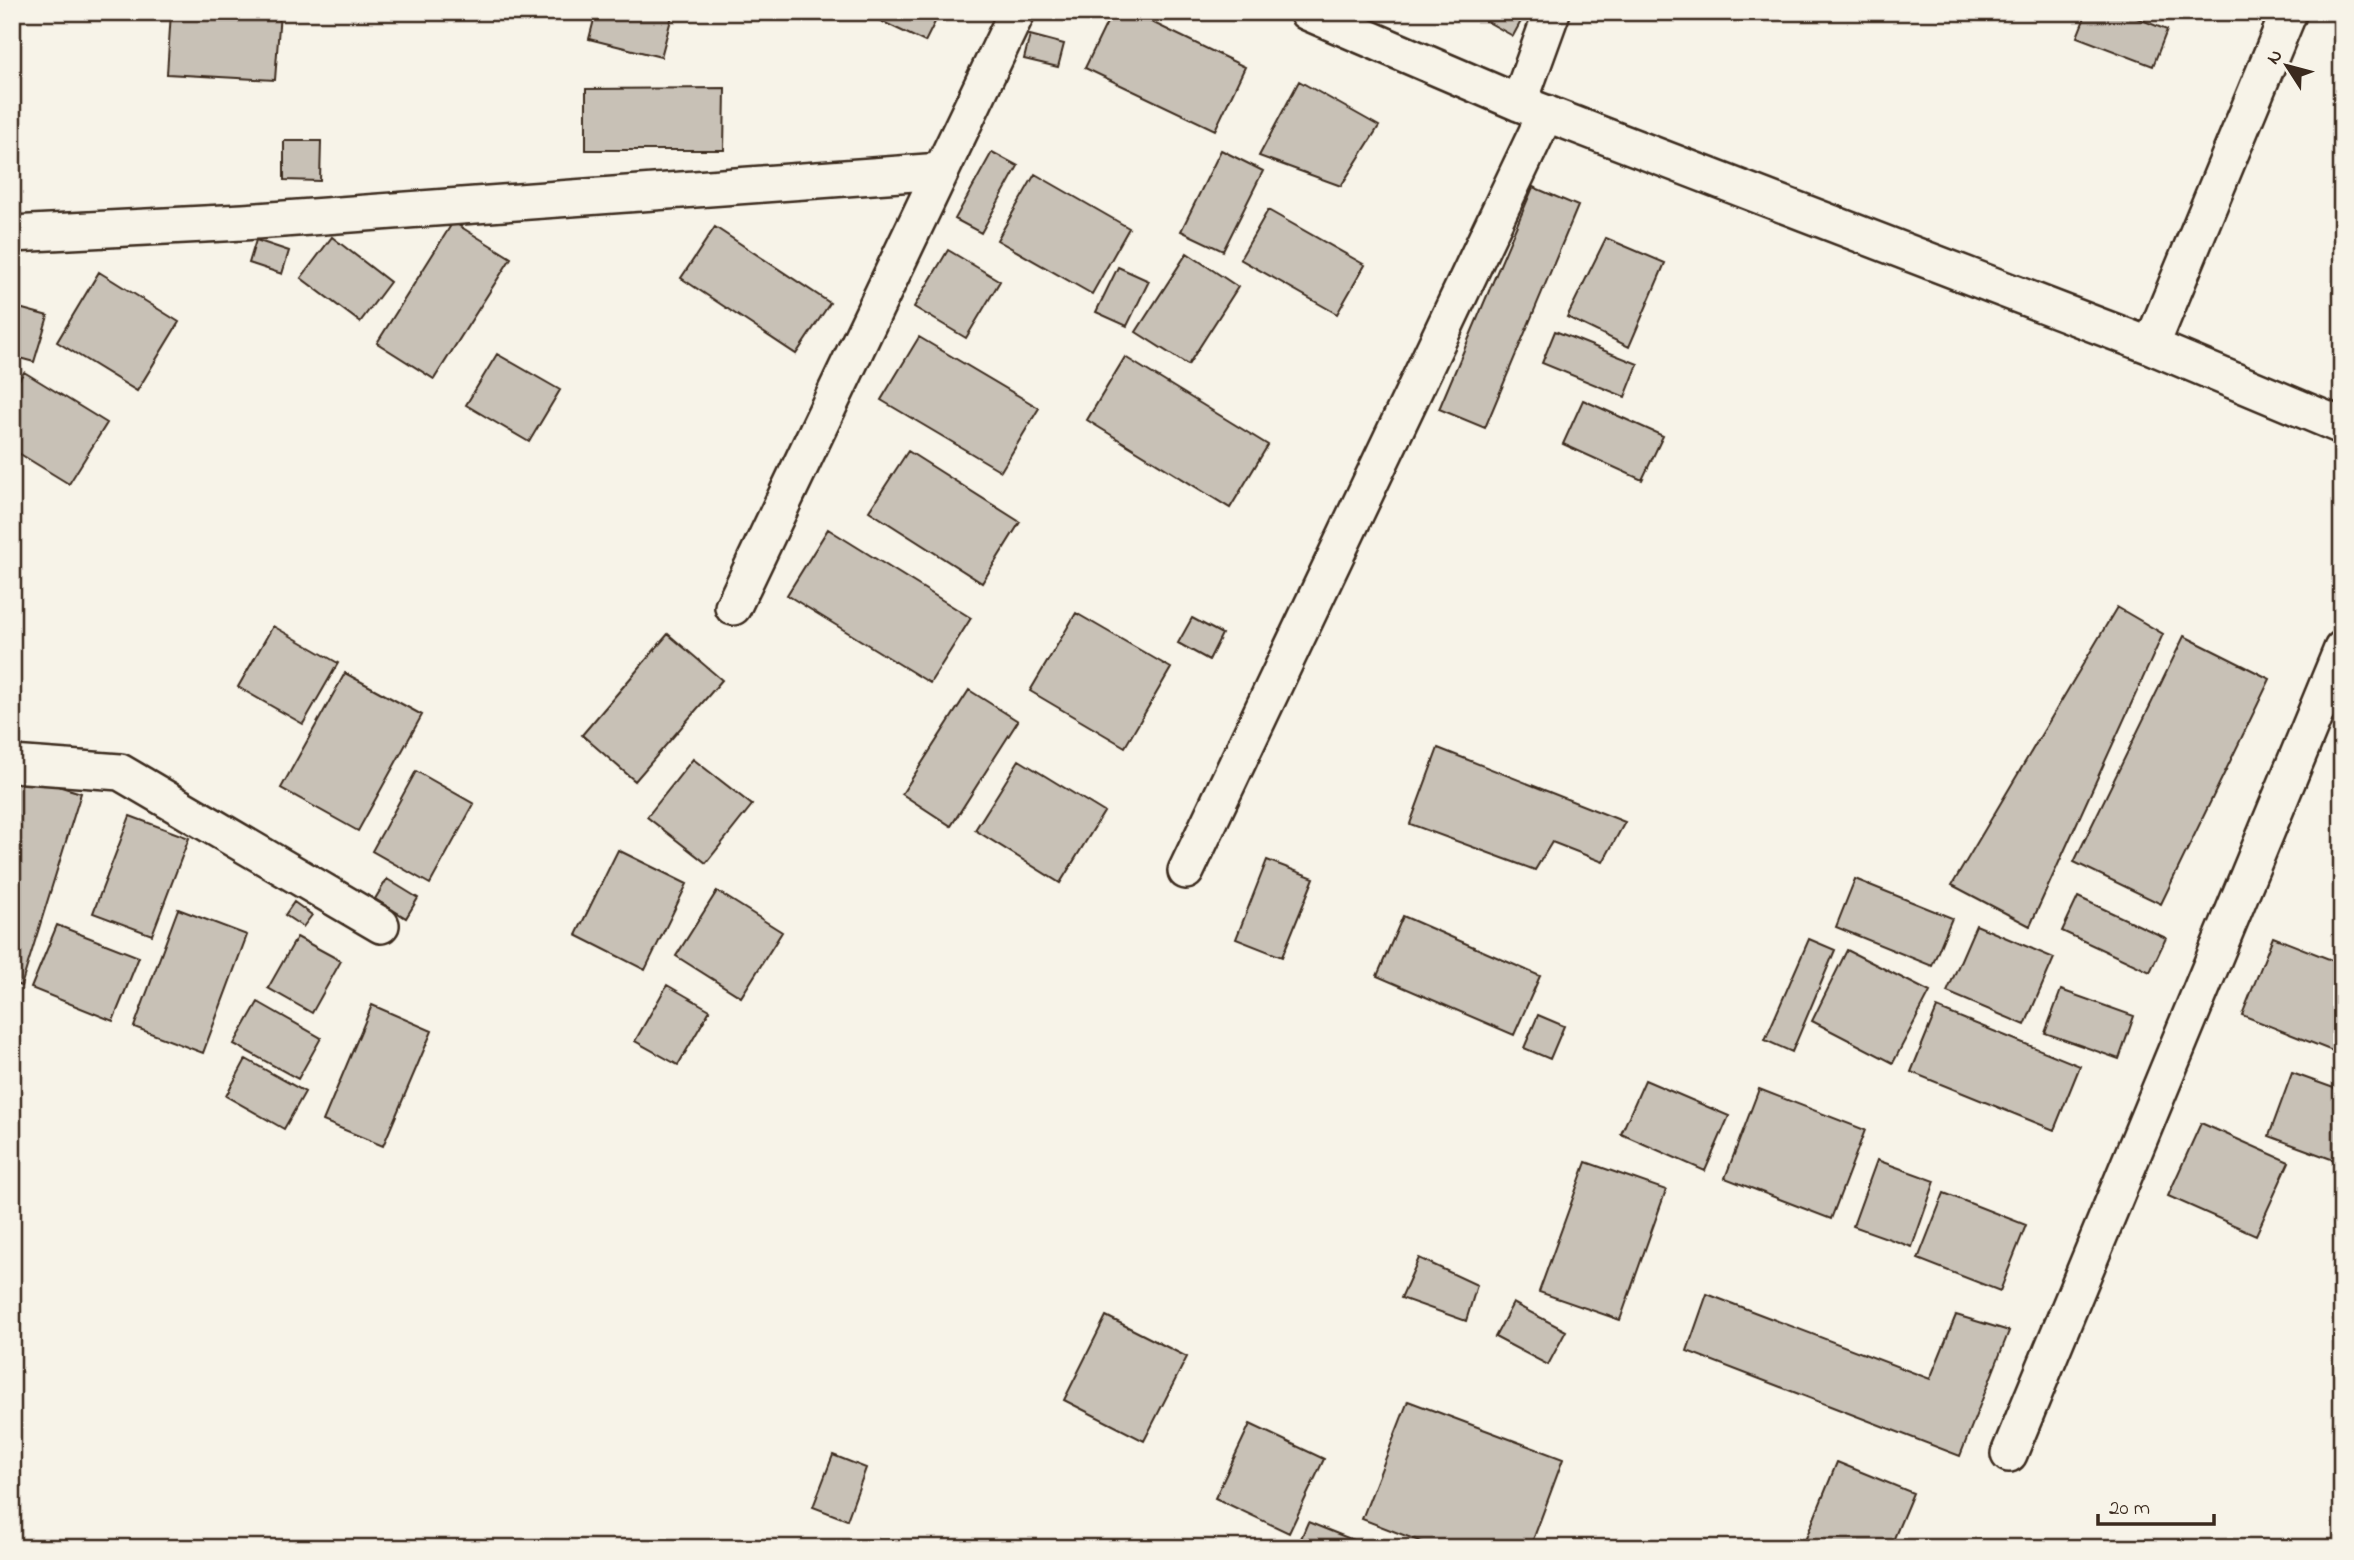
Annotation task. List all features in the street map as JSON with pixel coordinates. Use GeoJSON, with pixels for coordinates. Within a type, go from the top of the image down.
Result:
{"type":"FeatureCollection","features":[{"type":"Feature","properties":{"kind":"street"},"geometry":{"type":"LineString","coordinates":[[733,607],[1017,12]]}},
{"type":"Feature","properties":{"kind":"street"},"geometry":{"type":"LineString","coordinates":[[1307,12],[1532,108],[2151,346],[2342,426]]}},
{"type":"Feature","properties":{"kind":"street"},"geometry":{"type":"LineString","coordinates":[[1186,871],[1532,108],[1552,12]]}},
{"type":"Feature","properties":{"kind":"street"},"geometry":{"type":"LineString","coordinates":[[2151,346],[2289,12]]}},
{"type":"Feature","properties":{"kind":"street"},"geometry":{"type":"LineString","coordinates":[[12,234],[243,222],[941,171]]}},
{"type":"Feature","properties":{"kind":"street"},"geometry":{"type":"LineString","coordinates":[[2009,1454],[2342,649]]}},
{"type":"Feature","properties":{"kind":"street"},"geometry":{"type":"LineString","coordinates":[[12,764],[120,772],[381,925]]}},
{"type":"Feature","properties":{"kind":"building"},"geometry":{"type":"Polygon","coordinates":[[[171,12],[280,12],[275,80],[167,74],[171,12]]]}},
{"type":"Feature","properties":{"kind":"building"},"geometry":{"type":"Polygon","coordinates":[[[596,12],[673,12],[661,57],[589,39],[596,12]]]}},
{"type":"Feature","properties":{"kind":"building"},"geometry":{"type":"Polygon","coordinates":[[[862,12],[940,12],[925,42],[862,12]]]}},
{"type":"Feature","properties":{"kind":"building"},"geometry":{"type":"Polygon","coordinates":[[[1112,12],[1131,12],[1245,67],[1215,130],[1085,68],[1112,12]]]}},
{"type":"Feature","properties":{"kind":"building"},"geometry":{"type":"Polygon","coordinates":[[[1470,12],[1526,12],[1513,36],[1470,12]]]}},
{"type":"Feature","properties":{"kind":"building"},"geometry":{"type":"Polygon","coordinates":[[[2087,12],[2122,12],[2167,30],[2153,66],[2077,37],[2087,12]]]}},
{"type":"Feature","properties":{"kind":"building"},"geometry":{"type":"Polygon","coordinates":[[[1030,35],[1064,44],[1058,67],[1024,59],[1030,35]]]}},
{"type":"Feature","properties":{"kind":"building"},"geometry":{"type":"Polygon","coordinates":[[[1299,81],[1379,126],[1341,186],[1259,156],[1299,81]]]}},
{"type":"Feature","properties":{"kind":"building"},"geometry":{"type":"Polygon","coordinates":[[[725,88],[724,150],[586,150],[586,89],[725,88]]]}},
{"type":"Feature","properties":{"kind":"building"},"geometry":{"type":"Polygon","coordinates":[[[284,141],[321,141],[320,181],[284,180],[284,141]]]}},
{"type":"Feature","properties":{"kind":"building"},"geometry":{"type":"Polygon","coordinates":[[[1221,150],[1263,171],[1223,251],[1181,231],[1221,150]]]}},
{"type":"Feature","properties":{"kind":"building"},"geometry":{"type":"Polygon","coordinates":[[[992,152],[1018,166],[981,233],[955,219],[992,152]]]}},
{"type":"Feature","properties":{"kind":"building"},"geometry":{"type":"Polygon","coordinates":[[[1035,174],[1129,228],[1092,294],[997,240],[1035,174]]]}},
{"type":"Feature","properties":{"kind":"building"},"geometry":{"type":"Polygon","coordinates":[[[1533,187],[1578,206],[1485,428],[1439,409],[1533,187]]]}},
{"type":"Feature","properties":{"kind":"building"},"geometry":{"type":"Polygon","coordinates":[[[1268,210],[1365,265],[1337,314],[1240,259],[1268,210]]]}},
{"type":"Feature","properties":{"kind":"building"},"geometry":{"type":"Polygon","coordinates":[[[453,222],[511,258],[434,379],[377,343],[453,222]]]}},
{"type":"Feature","properties":{"kind":"building"},"geometry":{"type":"Polygon","coordinates":[[[715,227],[830,303],[796,354],[681,278],[715,227]]]}},
{"type":"Feature","properties":{"kind":"building"},"geometry":{"type":"Polygon","coordinates":[[[332,237],[390,282],[360,322],[301,278],[332,237]]]}},
{"type":"Feature","properties":{"kind":"building"},"geometry":{"type":"Polygon","coordinates":[[[1606,238],[1665,263],[1629,347],[1567,317],[1606,238]]]}},
{"type":"Feature","properties":{"kind":"building"},"geometry":{"type":"Polygon","coordinates":[[[256,240],[289,251],[282,274],[249,263],[256,240]]]}},
{"type":"Feature","properties":{"kind":"building"},"geometry":{"type":"Polygon","coordinates":[[[948,250],[1000,281],[966,338],[914,307],[948,250]]]}},
{"type":"Feature","properties":{"kind":"building"},"geometry":{"type":"Polygon","coordinates":[[[1187,253],[1238,287],[1188,365],[1136,332],[1187,253]]]}},
{"type":"Feature","properties":{"kind":"building"},"geometry":{"type":"Polygon","coordinates":[[[1118,267],[1149,281],[1127,326],[1096,312],[1118,267]]]}},
{"type":"Feature","properties":{"kind":"building"},"geometry":{"type":"Polygon","coordinates":[[[99,272],[179,322],[137,391],[57,342],[99,272]]]}},
{"type":"Feature","properties":{"kind":"building"},"geometry":{"type":"Polygon","coordinates":[[[12,306],[48,316],[34,362],[12,356],[12,306]]]}},
{"type":"Feature","properties":{"kind":"building"},"geometry":{"type":"Polygon","coordinates":[[[1555,331],[1638,364],[1625,397],[1542,363],[1555,331]]]}},
{"type":"Feature","properties":{"kind":"building"},"geometry":{"type":"Polygon","coordinates":[[[919,337],[1039,408],[1001,471],[881,400],[919,337]]]}},
{"type":"Feature","properties":{"kind":"building"},"geometry":{"type":"Polygon","coordinates":[[[497,354],[560,390],[529,442],[466,405],[497,354]]]}},
{"type":"Feature","properties":{"kind":"building"},"geometry":{"type":"Polygon","coordinates":[[[1125,357],[1268,445],[1230,508],[1087,420],[1125,357]]]}},
{"type":"Feature","properties":{"kind":"building"},"geometry":{"type":"Polygon","coordinates":[[[24,372],[107,423],[69,484],[12,449],[12,391],[24,372]]]}},
{"type":"Feature","properties":{"kind":"building"},"geometry":{"type":"Polygon","coordinates":[[[1583,400],[1663,436],[1642,480],[1563,444],[1583,400]]]}},
{"type":"Feature","properties":{"kind":"building"},"geometry":{"type":"Polygon","coordinates":[[[908,451],[1020,522],[982,583],[869,511],[908,451]]]}},
{"type":"Feature","properties":{"kind":"building"},"geometry":{"type":"Polygon","coordinates":[[[828,529],[971,618],[930,683],[787,595],[828,529]]]}},
{"type":"Feature","properties":{"kind":"building"},"geometry":{"type":"Polygon","coordinates":[[[2117,607],[2163,634],[2030,926],[1952,885],[2117,607]]]}},
{"type":"Feature","properties":{"kind":"building"},"geometry":{"type":"Polygon","coordinates":[[[1076,613],[1171,668],[1125,747],[1030,691],[1076,613]]]}},
{"type":"Feature","properties":{"kind":"building"},"geometry":{"type":"Polygon","coordinates":[[[1192,618],[1222,634],[1209,660],[1178,643],[1192,618]]]}},
{"type":"Feature","properties":{"kind":"building"},"geometry":{"type":"Polygon","coordinates":[[[273,626],[338,663],[303,724],[238,687],[273,626]]]}},
{"type":"Feature","properties":{"kind":"building"},"geometry":{"type":"Polygon","coordinates":[[[668,634],[722,680],[635,781],[582,735],[668,634]]]}},
{"type":"Feature","properties":{"kind":"building"},"geometry":{"type":"Polygon","coordinates":[[[2184,636],[2270,679],[2161,904],[2074,862],[2184,636]]]}},
{"type":"Feature","properties":{"kind":"building"},"geometry":{"type":"Polygon","coordinates":[[[345,673],[422,715],[358,831],[281,788],[345,673]]]}},
{"type":"Feature","properties":{"kind":"building"},"geometry":{"type":"Polygon","coordinates":[[[969,690],[1018,721],[951,826],[902,794],[969,690]]]}},
{"type":"Feature","properties":{"kind":"building"},"geometry":{"type":"Polygon","coordinates":[[[1438,748],[1625,822],[1603,862],[1552,842],[1535,870],[1410,824],[1438,748]]]}},
{"type":"Feature","properties":{"kind":"building"},"geometry":{"type":"Polygon","coordinates":[[[693,759],[752,805],[706,863],[647,817],[693,759]]]}},
{"type":"Feature","properties":{"kind":"building"},"geometry":{"type":"Polygon","coordinates":[[[1019,760],[1104,812],[1060,883],[975,830],[1019,760]]]}},
{"type":"Feature","properties":{"kind":"building"},"geometry":{"type":"Polygon","coordinates":[[[416,771],[474,804],[430,884],[372,851],[416,771]]]}},
{"type":"Feature","properties":{"kind":"building"},"geometry":{"type":"Polygon","coordinates":[[[12,772],[81,793],[21,986],[12,983],[12,772]]]}},
{"type":"Feature","properties":{"kind":"building"},"geometry":{"type":"Polygon","coordinates":[[[130,816],[189,838],[152,935],[93,913],[130,816]]]}},
{"type":"Feature","properties":{"kind":"building"},"geometry":{"type":"Polygon","coordinates":[[[618,850],[687,884],[645,970],[576,935],[618,850]]]}},
{"type":"Feature","properties":{"kind":"building"},"geometry":{"type":"Polygon","coordinates":[[[1267,860],[1314,878],[1282,957],[1236,939],[1267,860]]]}},
{"type":"Feature","properties":{"kind":"building"},"geometry":{"type":"Polygon","coordinates":[[[387,879],[418,898],[406,918],[375,899],[387,879]]]}},
{"type":"Feature","properties":{"kind":"building"},"geometry":{"type":"Polygon","coordinates":[[[1855,879],[1952,918],[1932,966],[1836,927],[1855,879]]]}},
{"type":"Feature","properties":{"kind":"building"},"geometry":{"type":"Polygon","coordinates":[[[717,891],[782,932],[741,997],[676,956],[717,891]]]}},
{"type":"Feature","properties":{"kind":"building"},"geometry":{"type":"Polygon","coordinates":[[[2078,897],[2166,938],[2150,972],[2062,931],[2078,897]]]}},
{"type":"Feature","properties":{"kind":"building"},"geometry":{"type":"Polygon","coordinates":[[[294,902],[312,915],[303,927],[285,915],[294,902]]]}},
{"type":"Feature","properties":{"kind":"building"},"geometry":{"type":"Polygon","coordinates":[[[178,909],[247,935],[203,1053],[134,1027],[178,909]]]}},
{"type":"Feature","properties":{"kind":"building"},"geometry":{"type":"Polygon","coordinates":[[[1403,916],[1540,976],[1514,1035],[1377,976],[1403,916]]]}},
{"type":"Feature","properties":{"kind":"building"},"geometry":{"type":"Polygon","coordinates":[[[57,925],[139,957],[113,1021],[31,988],[57,925]]]}},
{"type":"Feature","properties":{"kind":"building"},"geometry":{"type":"Polygon","coordinates":[[[1976,925],[2054,958],[2025,1025],[1947,992],[1976,925]]]}},
{"type":"Feature","properties":{"kind":"building"},"geometry":{"type":"Polygon","coordinates":[[[297,937],[341,961],[312,1013],[268,988],[297,937]]]}},
{"type":"Feature","properties":{"kind":"building"},"geometry":{"type":"Polygon","coordinates":[[[2273,937],[2342,964],[2340,1054],[2242,1015],[2273,937]]]}},
{"type":"Feature","properties":{"kind":"building"},"geometry":{"type":"Polygon","coordinates":[[[1809,939],[1835,950],[1792,1052],[1765,1040],[1809,939]]]}},
{"type":"Feature","properties":{"kind":"building"},"geometry":{"type":"Polygon","coordinates":[[[1847,950],[1930,992],[1893,1063],[1812,1021],[1847,950]]]}},
{"type":"Feature","properties":{"kind":"building"},"geometry":{"type":"Polygon","coordinates":[[[667,985],[710,1010],[678,1065],[635,1041],[667,985]]]}},
{"type":"Feature","properties":{"kind":"building"},"geometry":{"type":"Polygon","coordinates":[[[2061,990],[2134,1016],[2119,1059],[2045,1033],[2061,990]]]}},
{"type":"Feature","properties":{"kind":"building"},"geometry":{"type":"Polygon","coordinates":[[[258,1002],[321,1038],[298,1079],[234,1044],[258,1002]]]}},
{"type":"Feature","properties":{"kind":"building"},"geometry":{"type":"Polygon","coordinates":[[[372,1005],[432,1031],[383,1146],[323,1121],[372,1005]]]}},
{"type":"Feature","properties":{"kind":"building"},"geometry":{"type":"Polygon","coordinates":[[[1937,1008],[2080,1066],[2054,1130],[1911,1072],[1937,1008]]]}},
{"type":"Feature","properties":{"kind":"building"},"geometry":{"type":"Polygon","coordinates":[[[1538,1015],[1564,1026],[1550,1059],[1524,1048],[1538,1015]]]}},
{"type":"Feature","properties":{"kind":"building"},"geometry":{"type":"Polygon","coordinates":[[[246,1059],[305,1092],[284,1129],[226,1096],[246,1059]]]}},
{"type":"Feature","properties":{"kind":"building"},"geometry":{"type":"Polygon","coordinates":[[[2292,1073],[2342,1091],[2342,1163],[2269,1136],[2292,1073]]]}},
{"type":"Feature","properties":{"kind":"building"},"geometry":{"type":"Polygon","coordinates":[[[1645,1080],[1729,1116],[1705,1171],[1621,1134],[1645,1080]]]}},
{"type":"Feature","properties":{"kind":"building"},"geometry":{"type":"Polygon","coordinates":[[[1759,1089],[1865,1130],[1831,1219],[1725,1178],[1759,1089]]]}},
{"type":"Feature","properties":{"kind":"building"},"geometry":{"type":"Polygon","coordinates":[[[2201,1123],[2289,1162],[2256,1235],[2168,1196],[2201,1123]]]}},
{"type":"Feature","properties":{"kind":"building"},"geometry":{"type":"Polygon","coordinates":[[[1877,1160],[1935,1181],[1912,1247],[1853,1226],[1877,1160]]]}},
{"type":"Feature","properties":{"kind":"building"},"geometry":{"type":"Polygon","coordinates":[[[1586,1162],[1666,1190],[1620,1320],[1539,1292],[1586,1162]]]}},
{"type":"Feature","properties":{"kind":"building"},"geometry":{"type":"Polygon","coordinates":[[[1944,1193],[2026,1225],[2000,1291],[1918,1259],[1944,1193]]]}},
{"type":"Feature","properties":{"kind":"building"},"geometry":{"type":"Polygon","coordinates":[[[1419,1258],[1477,1285],[1466,1321],[1401,1298],[1419,1258]]]}},
{"type":"Feature","properties":{"kind":"building"},"geometry":{"type":"Polygon","coordinates":[[[1707,1294],[1930,1379],[1956,1315],[2009,1331],[1960,1456],[1687,1351],[1707,1294]]]}},
{"type":"Feature","properties":{"kind":"building"},"geometry":{"type":"Polygon","coordinates":[[[1513,1303],[1566,1331],[1548,1365],[1495,1337],[1513,1303]]]}},
{"type":"Feature","properties":{"kind":"building"},"geometry":{"type":"Polygon","coordinates":[[[1106,1316],[1187,1357],[1144,1441],[1064,1400],[1106,1316]]]}},
{"type":"Feature","properties":{"kind":"building"},"geometry":{"type":"Polygon","coordinates":[[[1408,1401],[1563,1459],[1530,1548],[1437,1548],[1362,1519],[1408,1401]]]}},
{"type":"Feature","properties":{"kind":"building"},"geometry":{"type":"Polygon","coordinates":[[[1250,1424],[1324,1459],[1289,1533],[1215,1498],[1250,1424]]]}},
{"type":"Feature","properties":{"kind":"building"},"geometry":{"type":"Polygon","coordinates":[[[833,1455],[866,1468],[847,1520],[813,1507],[833,1455]]]}},
{"type":"Feature","properties":{"kind":"building"},"geometry":{"type":"Polygon","coordinates":[[[1837,1462],[1913,1493],[1890,1548],[1802,1548],[1837,1462]]]}},
{"type":"Feature","properties":{"kind":"building"},"geometry":{"type":"Polygon","coordinates":[[[1308,1522],[1373,1548],[1297,1548],[1308,1522]]]}}]}
